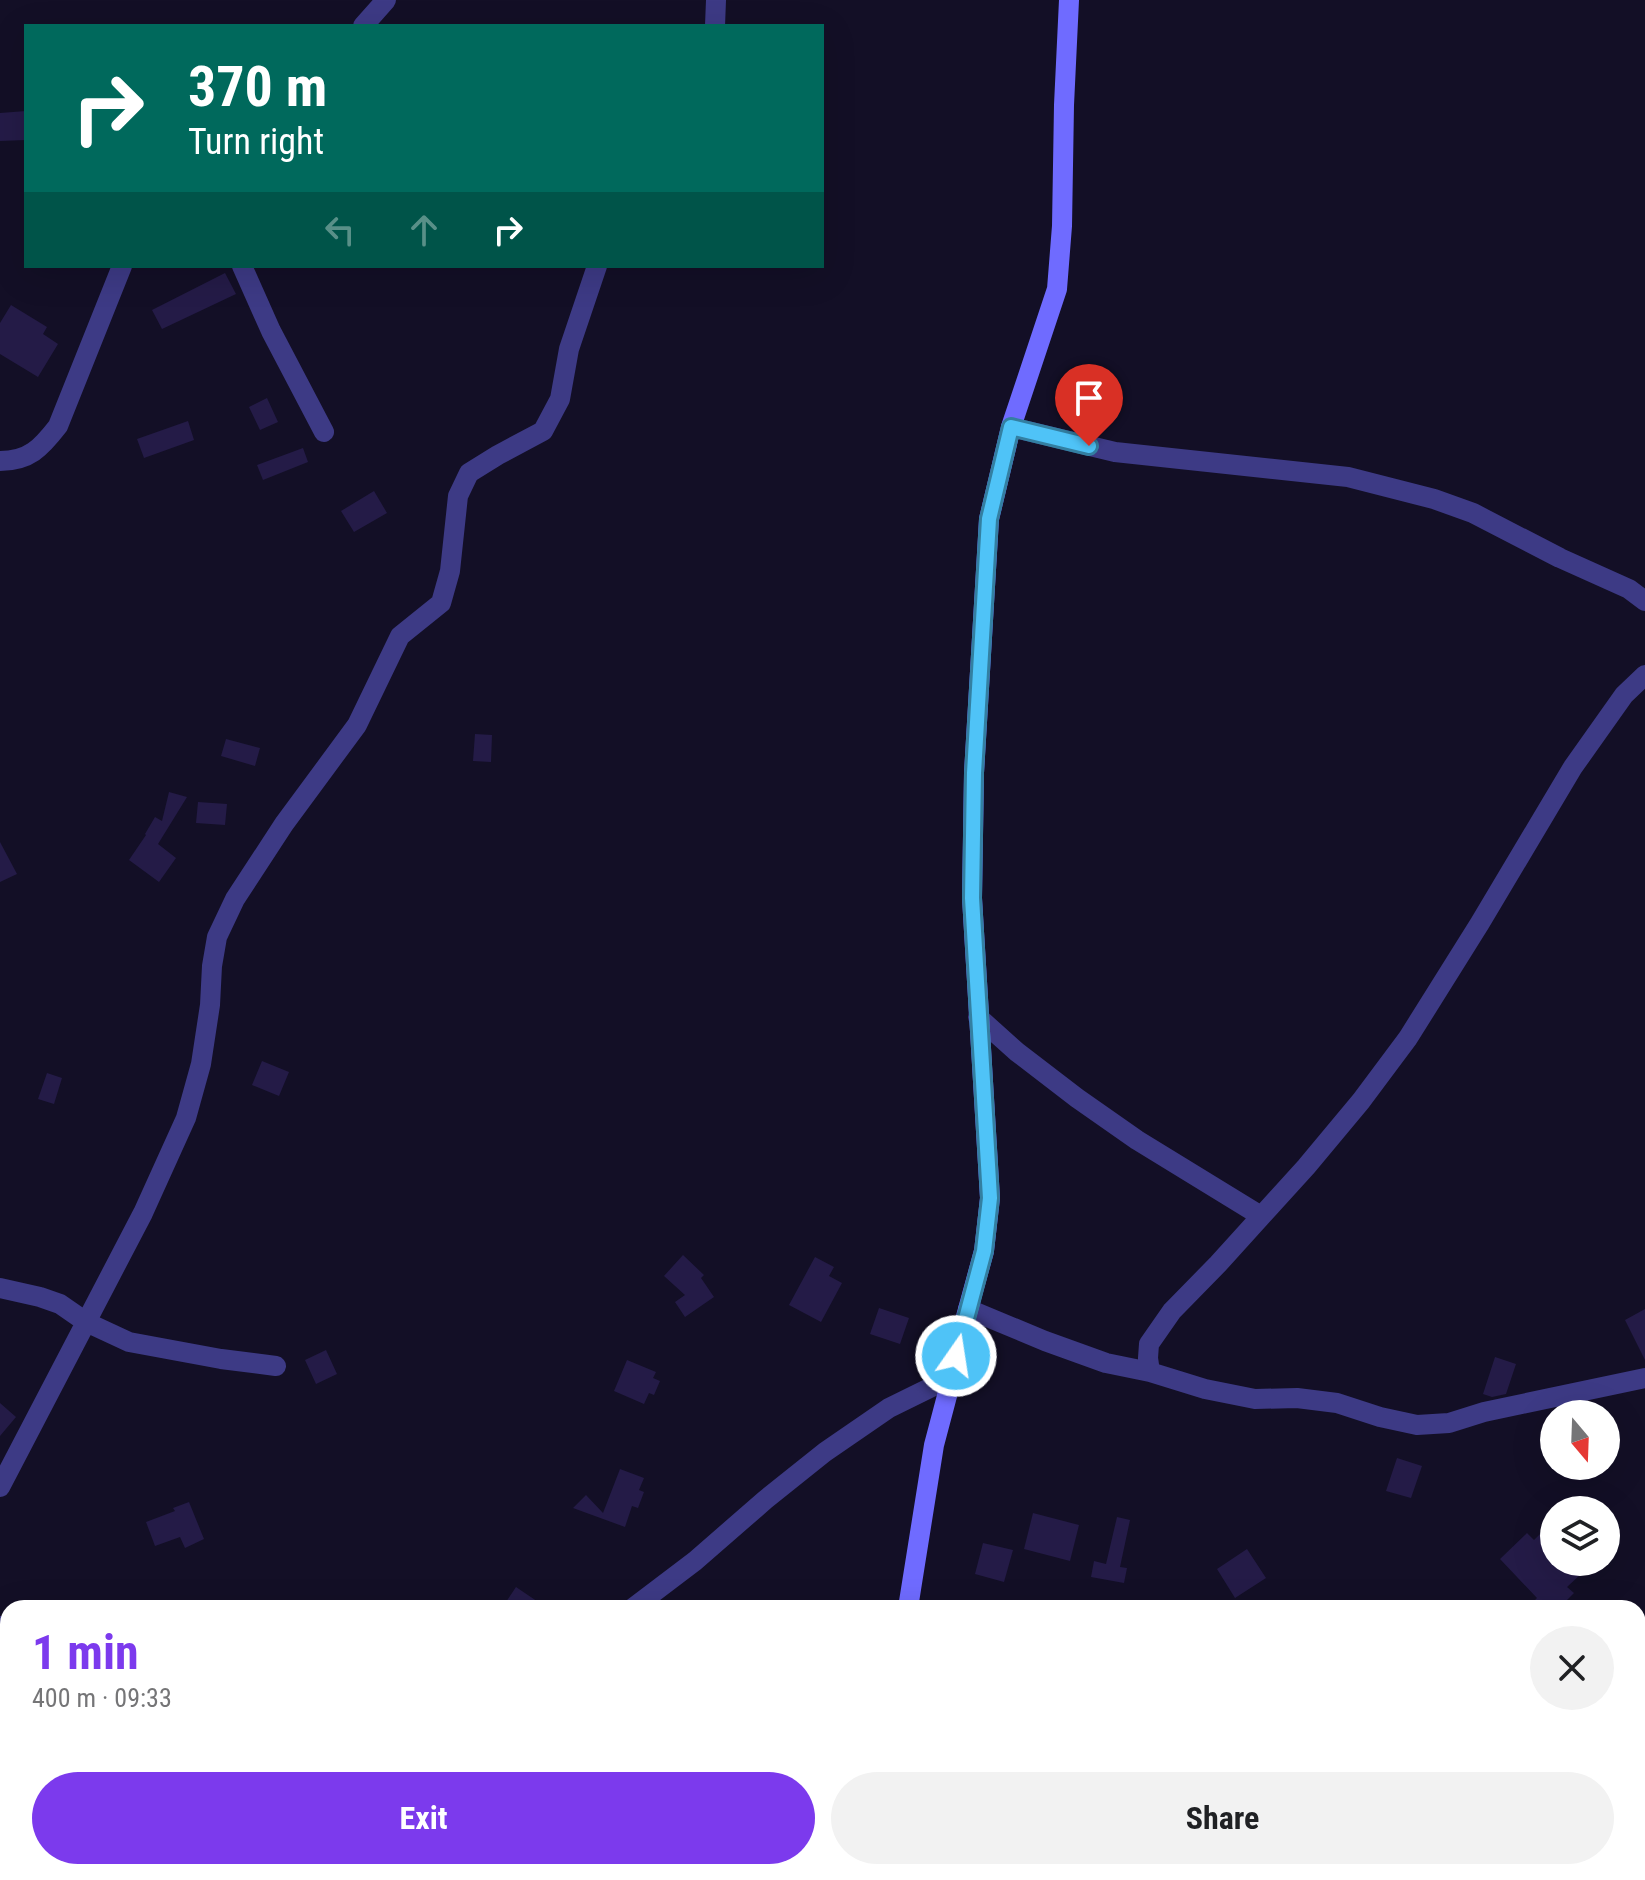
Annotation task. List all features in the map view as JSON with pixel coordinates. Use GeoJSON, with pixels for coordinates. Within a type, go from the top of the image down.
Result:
{"type":"FeatureCollection","features":[{"type":"Feature","properties":{"kind":"main road"},"geometry":{"type":"LineString","coordinates":[[909,1600],[934,1445],[984,1251],[990,1198],[972,898],[974,773],[989,519],[1011,427],[1057,289],[1069,0]]}},
{"type":"Feature","properties":{"kind":"street"},"geometry":{"type":"LineString","coordinates":[[365,24],[386,0]]}},
{"type":"Feature","properties":{"kind":"street"},"geometry":{"type":"LineString","coordinates":[[715,24],[716,0]]}},
{"type":"Feature","properties":{"kind":"street"},"geometry":{"type":"LineString","coordinates":[[0,461],[13,461],[29,455],[58,426],[121,268]]}},
{"type":"Feature","properties":{"kind":"street"},"geometry":{"type":"LineString","coordinates":[[243,268],[271,331],[324,432]]}},
{"type":"Feature","properties":{"kind":"street"},"geometry":{"type":"LineString","coordinates":[[0,1487],[143,1213],[186,1118],[201,1064],[217,937],[235,899],[284,824],[357,725],[400,636],[441,603],[450,571],[458,496],[469,473],[543,431],[560,399],[569,349],[596,268]]}},
{"type":"Feature","properties":{"kind":"street"},"geometry":{"type":"LineString","coordinates":[[1011,427],[1115,452],[1348,477],[1434,499],[1473,513],[1629,589],[1645,601]]}},
{"type":"Feature","properties":{"kind":"street"},"geometry":{"type":"LineString","coordinates":[[1150,1372],[1149,1344],[1172,1311],[1306,1167],[1408,1038],[1573,767],[1624,695],[1645,675]]}},
{"type":"Feature","properties":{"kind":"street"},"geometry":{"type":"LineString","coordinates":[[978,1017],[1077,1098],[1137,1140],[1261,1216]]}},
{"type":"Feature","properties":{"kind":"street"},"geometry":{"type":"LineString","coordinates":[[1,1290],[60,1304],[86,1322],[129,1342],[276,1366]]}},
{"type":"Feature","properties":{"kind":"street"},"geometry":{"type":"LineString","coordinates":[[968,1309],[1106,1363],[1150,1372],[1205,1389],[1255,1399],[1297,1398],[1337,1403],[1417,1425],[1449,1423],[1484,1412],[1645,1378]]}},
{"type":"Feature","properties":{"kind":"street"},"geometry":{"type":"LineString","coordinates":[[644,1600],[825,1452],[889,1408],[952,1377]]}},
{"type":"Feature","properties":{"kind":"building"},"geometry":{"type":"Polygon","coordinates":[[[24,111],[24,140],[0,141],[0,113],[24,111]]]}},
{"type":"Feature","properties":{"kind":"building"},"geometry":{"type":"Polygon","coordinates":[[[225,273],[236,294],[162,329],[152,310],[225,273]]]}},
{"type":"Feature","properties":{"kind":"building"},"geometry":{"type":"Polygon","coordinates":[[[11,305],[47,327],[43,334],[58,344],[38,377],[0,354],[0,323],[11,305]]]}},
{"type":"Feature","properties":{"kind":"building"},"geometry":{"type":"Polygon","coordinates":[[[267,398],[278,422],[260,430],[249,407],[267,398]]]}},
{"type":"Feature","properties":{"kind":"building"},"geometry":{"type":"Polygon","coordinates":[[[188,421],[194,440],[144,458],[137,439],[188,421]]]}},
{"type":"Feature","properties":{"kind":"building"},"geometry":{"type":"Polygon","coordinates":[[[303,448],[308,462],[263,480],[257,465],[303,448]]]}},
{"type":"Feature","properties":{"kind":"building"},"geometry":{"type":"Polygon","coordinates":[[[374,491],[387,513],[354,532],[341,511],[374,491]]]}},
{"type":"Feature","properties":{"kind":"building"},"geometry":{"type":"Polygon","coordinates":[[[475,734],[492,735],[491,762],[473,761],[475,734]]]}},
{"type":"Feature","properties":{"kind":"building"},"geometry":{"type":"Polygon","coordinates":[[[226,739],[260,748],[255,766],[221,756],[226,739]]]}},
{"type":"Feature","properties":{"kind":"building"},"geometry":{"type":"Polygon","coordinates":[[[169,792],[187,797],[158,844],[176,858],[159,882],[129,860],[155,817],[162,821],[169,792]]]}},
{"type":"Feature","properties":{"kind":"building"},"geometry":{"type":"Polygon","coordinates":[[[198,802],[227,804],[225,825],[196,823],[198,802]]]}},
{"type":"Feature","properties":{"kind":"building"},"geometry":{"type":"Polygon","coordinates":[[[0,842],[17,874],[0,882],[0,842]]]}},
{"type":"Feature","properties":{"kind":"building"},"geometry":{"type":"Polygon","coordinates":[[[262,1061],[289,1072],[279,1096],[252,1085],[262,1061]]]}},
{"type":"Feature","properties":{"kind":"building"},"geometry":{"type":"Polygon","coordinates":[[[47,1073],[62,1078],[54,1104],[38,1099],[47,1073]]]}},
{"type":"Feature","properties":{"kind":"building"},"geometry":{"type":"Polygon","coordinates":[[[683,1255],[704,1275],[701,1278],[714,1297],[685,1317],[675,1302],[685,1295],[664,1276],[683,1255]]]}},
{"type":"Feature","properties":{"kind":"building"},"geometry":{"type":"Polygon","coordinates":[[[815,1257],[834,1267],[829,1276],[842,1283],[821,1322],[789,1305],[815,1257]]]}},
{"type":"Feature","properties":{"kind":"building"},"geometry":{"type":"Polygon","coordinates":[[[879,1308],[909,1318],[900,1344],[870,1334],[879,1308]]]}},
{"type":"Feature","properties":{"kind":"building"},"geometry":{"type":"Polygon","coordinates":[[[1645,1309],[1645,1360],[1625,1320],[1645,1309]]]}},
{"type":"Feature","properties":{"kind":"building"},"geometry":{"type":"Polygon","coordinates":[[[326,1350],[337,1374],[316,1384],[305,1360],[326,1350]]]}},
{"type":"Feature","properties":{"kind":"building"},"geometry":{"type":"Polygon","coordinates":[[[1495,1357],[1516,1364],[1506,1394],[1492,1397],[1483,1394],[1495,1357]]]}},
{"type":"Feature","properties":{"kind":"building"},"geometry":{"type":"Polygon","coordinates":[[[627,1360],[656,1372],[653,1378],[660,1381],[654,1395],[649,1393],[644,1404],[614,1391],[627,1360]]]}},
{"type":"Feature","properties":{"kind":"building"},"geometry":{"type":"Polygon","coordinates":[[[0,1403],[16,1417],[0,1436],[0,1403]]]}},
{"type":"Feature","properties":{"kind":"building"},"geometry":{"type":"Polygon","coordinates":[[[1397,1458],[1422,1466],[1411,1498],[1386,1491],[1397,1458]]]}},
{"type":"Feature","properties":{"kind":"building"},"geometry":{"type":"Polygon","coordinates":[[[620,1469],[644,1478],[639,1490],[644,1492],[638,1508],[632,1506],[625,1527],[573,1508],[586,1495],[603,1513],[620,1469]]]}},
{"type":"Feature","properties":{"kind":"building"},"geometry":{"type":"Polygon","coordinates":[[[189,1502],[204,1539],[185,1548],[180,1537],[155,1546],[146,1522],[189,1502]]]}},
{"type":"Feature","properties":{"kind":"building"},"geometry":{"type":"Polygon","coordinates":[[[1033,1513],[1079,1525],[1070,1561],[1024,1549],[1033,1513]]]}},
{"type":"Feature","properties":{"kind":"building"},"geometry":{"type":"Polygon","coordinates":[[[1117,1517],[1130,1520],[1120,1567],[1127,1568],[1124,1583],[1091,1577],[1094,1561],[1106,1564],[1117,1517]]]}},
{"type":"Feature","properties":{"kind":"building"},"geometry":{"type":"Polygon","coordinates":[[[1527,1533],[1534,1540],[1540,1534],[1540,1576],[1579,1576],[1567,1587],[1574,1593],[1567,1600],[1535,1600],[1537,1598],[1500,1559],[1527,1533]]]}},
{"type":"Feature","properties":{"kind":"building"},"geometry":{"type":"Polygon","coordinates":[[[983,1543],[1013,1550],[1004,1582],[975,1574],[983,1543]]]}},
{"type":"Feature","properties":{"kind":"building"},"geometry":{"type":"Polygon","coordinates":[[[1247,1549],[1266,1578],[1235,1598],[1217,1569],[1247,1549]]]}},
{"type":"Feature","properties":{"kind":"building"},"geometry":{"type":"Polygon","coordinates":[[[516,1587],[535,1600],[507,1600],[516,1587]]]}},
{"type":"Feature","properties":{"kind":"route"},"geometry":{"type":"LineString","coordinates":[[956,1356],[984,1251],[990,1198],[972,898],[974,773],[989,519],[1011,427],[1089,446]]}}]}
